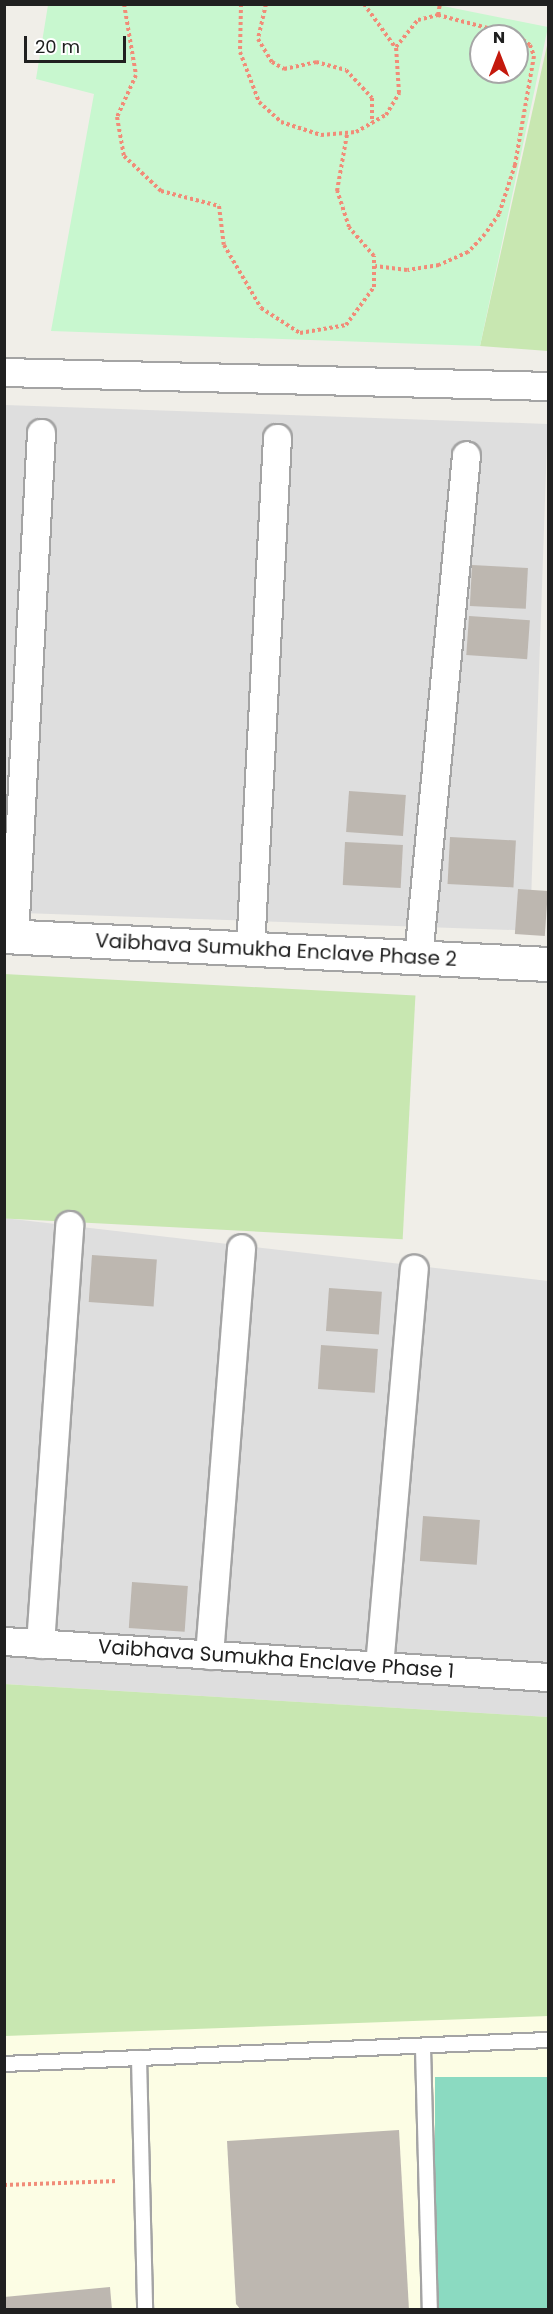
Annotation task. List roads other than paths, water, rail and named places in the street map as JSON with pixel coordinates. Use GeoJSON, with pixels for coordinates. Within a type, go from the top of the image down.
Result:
{"type":"FeatureCollection","features":[{"type":"Feature","properties":{"kind":"street"},"geometry":{"type":"LineString","coordinates":[[4,372],[549,386]]}},
{"type":"Feature","properties":{"kind":"street"},"geometry":{"type":"LineString","coordinates":[[9,936],[40,433]]}},
{"type":"Feature","properties":{"kind":"street"},"geometry":{"type":"LineString","coordinates":[[250,949],[277,438]]}},
{"type":"Feature","properties":{"kind":"street"},"geometry":{"type":"LineString","coordinates":[[418,957],[466,455]]}},
{"type":"Feature","properties":{"kind":"street","name":"Vaibhava Sumukha Enclave Phase 2"},"geometry":{"type":"LineString","coordinates":[[9,936],[549,964]]}},
{"type":"Feature","properties":{"kind":"street"},"geometry":{"type":"LineString","coordinates":[[40,1644],[69,1225]]}},
{"type":"Feature","properties":{"kind":"street"},"geometry":{"type":"LineString","coordinates":[[209,1655],[241,1248]]}},
{"type":"Feature","properties":{"kind":"street"},"geometry":{"type":"LineString","coordinates":[[379,1666],[414,1269]]}},
{"type":"Feature","properties":{"kind":"street","name":"Vaibhava Sumukha Enclave Phase 1"},"geometry":{"type":"LineString","coordinates":[[4,1641],[549,1677]]}},
{"type":"Feature","properties":{"kind":"lane"},"geometry":{"type":"LineString","coordinates":[[4,2064],[423,2048],[549,2040]]}},
{"type":"Feature","properties":{"kind":"lane"},"geometry":{"type":"LineString","coordinates":[[423,2048],[430,2310]]}},
{"type":"Feature","properties":{"kind":"lane"},"geometry":{"type":"LineString","coordinates":[[139,2058],[145,2310]]}}]}
